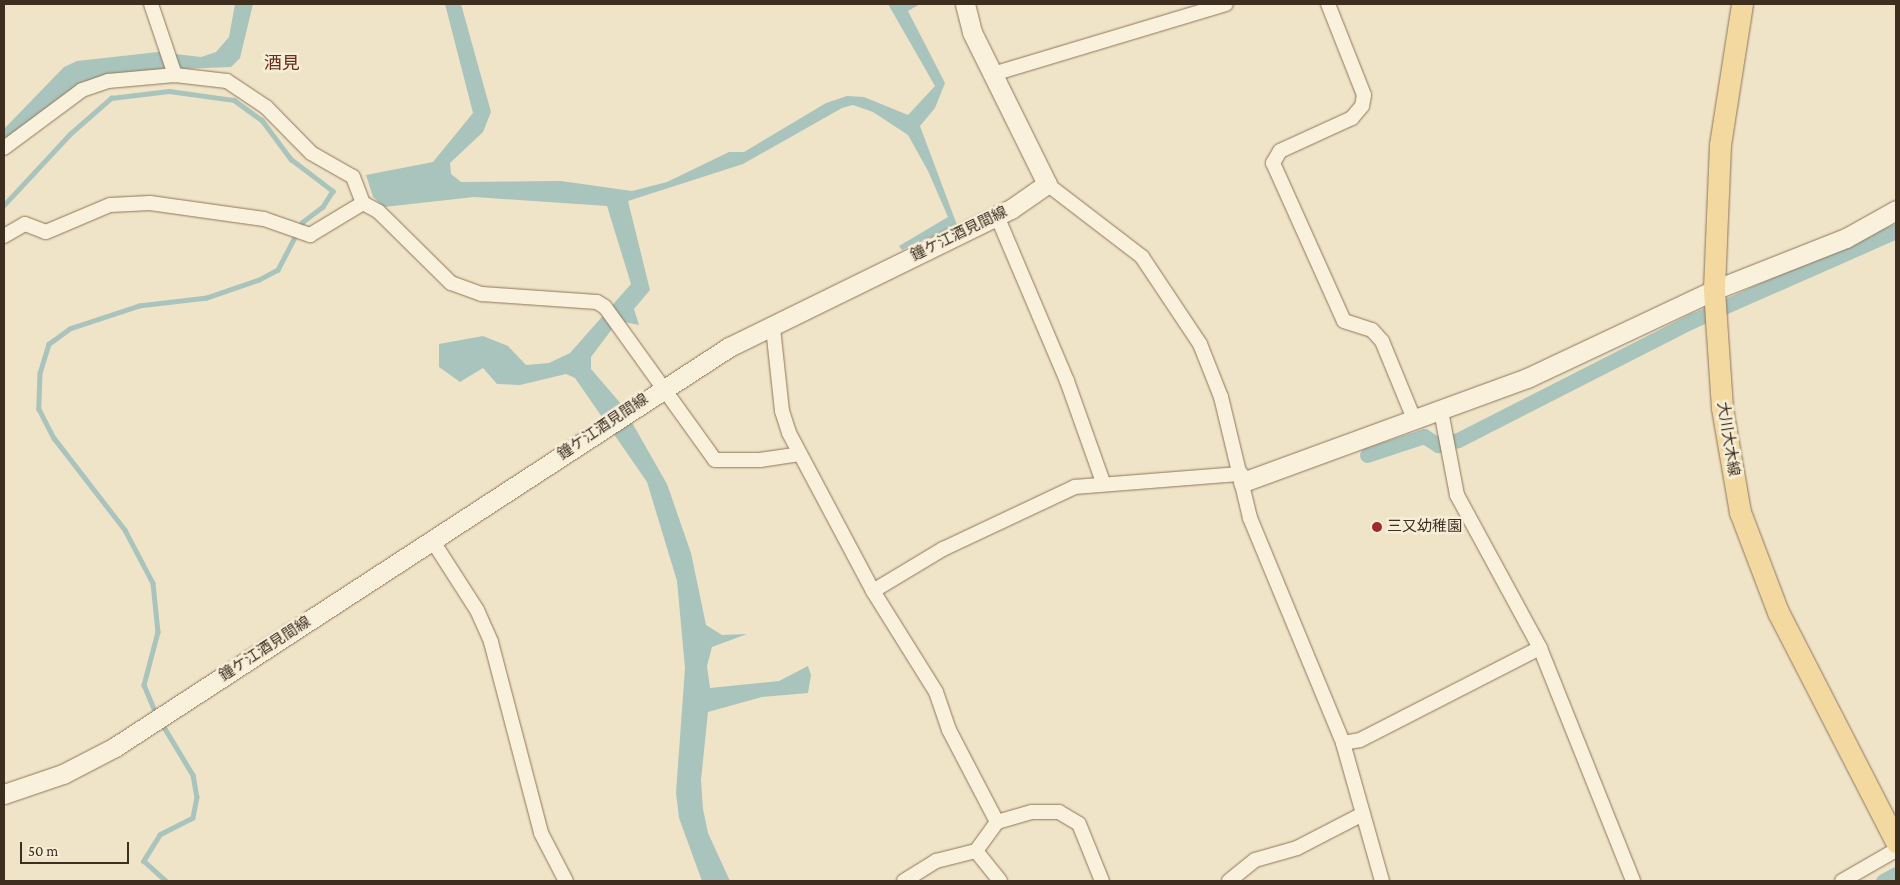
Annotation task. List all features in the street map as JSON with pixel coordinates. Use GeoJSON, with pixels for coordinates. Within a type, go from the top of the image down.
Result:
{"type":"FeatureCollection","features":[{"type":"Feature","properties":{"kind":"main road"},"geometry":{"type":"LineString","coordinates":[[965,4],[972,32],[1047,184]]}},
{"type":"Feature","properties":{"kind":"main road","name":"大川大木線"},"geometry":{"type":"LineString","coordinates":[[1742,4],[1720,145],[1715,294],[1719,329],[1722,408],[1740,512],[1778,612],[1896,842]]}},
{"type":"Feature","properties":{"kind":"main road","name":"鐘ケ江酒見間線"},"geometry":{"type":"LineString","coordinates":[[4,794],[63,774],[115,747],[662,388],[729,347],[773,328],[997,216],[1047,184]]}},
{"type":"Feature","properties":{"kind":"main road"},"geometry":{"type":"LineString","coordinates":[[1242,478],[1414,419],[1441,412],[1527,378],[1846,238],[1896,210]]}},
{"type":"Feature","properties":{"kind":"street"},"geometry":{"type":"LineString","coordinates":[[151,4],[175,75]]}},
{"type":"Feature","properties":{"kind":"street"},"geometry":{"type":"LineString","coordinates":[[993,74],[1226,4]]}},
{"type":"Feature","properties":{"kind":"street"},"geometry":{"type":"LineString","coordinates":[[1328,4],[1364,95],[1362,106],[1352,118],[1280,151],[1273,163],[1344,321],[1372,330],[1382,341],[1414,419]]}},
{"type":"Feature","properties":{"kind":"street"},"geometry":{"type":"LineString","coordinates":[[4,148],[12,147],[82,90],[108,81],[175,75],[227,81],[244,91],[311,153],[354,177],[363,204],[379,212],[451,283],[482,294],[597,302],[605,307],[620,325],[662,388],[715,460],[760,460],[800,454]]}},
{"type":"Feature","properties":{"kind":"street"},"geometry":{"type":"LineString","coordinates":[[1047,184],[1142,256],[1178,304],[1200,344],[1221,397],[1242,478],[1250,518],[1342,743],[1382,881]]}},
{"type":"Feature","properties":{"kind":"street"},"geometry":{"type":"LineString","coordinates":[[4,236],[25,224],[46,232],[110,205],[150,202],[264,219],[310,235],[363,204]]}},
{"type":"Feature","properties":{"kind":"street"},"geometry":{"type":"LineString","coordinates":[[997,216],[1067,381],[1103,482]]}},
{"type":"Feature","properties":{"kind":"street"},"geometry":{"type":"LineString","coordinates":[[773,328],[782,411],[800,454],[872,592],[936,692],[949,730],[997,822]]}},
{"type":"Feature","properties":{"kind":"street"},"geometry":{"type":"LineString","coordinates":[[1441,412],[1457,495],[1540,648],[1633,881]]}},
{"type":"Feature","properties":{"kind":"street"},"geometry":{"type":"LineString","coordinates":[[872,592],[915,564],[1017,513],[1075,487],[1103,482],[1242,478]]}},
{"type":"Feature","properties":{"kind":"street"},"geometry":{"type":"LineString","coordinates":[[432,540],[477,610],[491,642],[540,833],[566,881]]}},
{"type":"Feature","properties":{"kind":"street"},"geometry":{"type":"LineString","coordinates":[[1342,743],[1360,740],[1540,648]]}},
{"type":"Feature","properties":{"kind":"street"},"geometry":{"type":"LineString","coordinates":[[904,881],[936,861],[976,851],[997,822],[1032,812],[1059,812],[1079,824],[1102,881]]}},
{"type":"Feature","properties":{"kind":"street"},"geometry":{"type":"LineString","coordinates":[[1229,881],[1255,860],[1296,848],[1363,814]]}},
{"type":"Feature","properties":{"kind":"street"},"geometry":{"type":"LineString","coordinates":[[1842,881],[1896,850]]}},
{"type":"Feature","properties":{"kind":"street"},"geometry":{"type":"LineString","coordinates":[[976,851],[1000,881]]}},
{"type":"Feature","properties":{"kind":"water"},"geometry":{"type":"Polygon","coordinates":[[[235,4],[253,4],[240,58],[231,67],[155,70],[82,82],[4,143],[4,129],[64,67],[77,61],[158,52],[201,57],[216,52],[229,37],[235,4]]]}},
{"type":"Feature","properties":{"kind":"water"},"geometry":{"type":"Polygon","coordinates":[[[445,4],[461,4],[491,112],[483,132],[450,163],[451,174],[461,182],[561,181],[632,191],[667,182],[729,152],[744,152],[826,103],[847,96],[864,97],[908,115],[935,86],[888,4],[920,4],[908,11],[945,83],[935,108],[920,126],[957,225],[902,250],[899,246],[948,217],[928,171],[908,135],[873,112],[853,105],[842,108],[743,164],[628,201],[650,290],[634,309],[639,325],[624,322],[612,329],[591,357],[591,369],[622,405],[667,484],[691,553],[706,625],[722,635],[747,634],[712,647],[707,666],[710,688],[779,681],[808,666],[811,675],[808,693],[762,697],[708,712],[701,780],[703,809],[708,833],[730,881],[702,881],[679,818],[676,793],[685,668],[677,581],[647,482],[575,378],[566,374],[520,385],[497,384],[483,368],[460,382],[439,367],[439,344],[483,336],[508,346],[526,365],[549,363],[570,353],[631,284],[607,206],[474,197],[384,207],[373,197],[366,175],[433,162],[473,113],[445,4]]]}},
{"type":"Feature","properties":{"kind":"waterway"},"geometry":{"type":"LineString","coordinates":[[4,205],[70,134],[111,98],[169,91],[234,100],[262,120],[291,159],[333,191],[323,207],[303,222],[278,270],[259,280],[207,298],[139,306],[70,329],[49,344],[40,373],[39,409],[54,438],[125,530],[153,583],[158,632],[144,685],[157,715]]}},
{"type":"Feature","properties":{"kind":"waterway"},"geometry":{"type":"LineString","coordinates":[[1367,455],[1424,436],[1438,445],[1458,440],[1692,321],[1896,231]]}},
{"type":"Feature","properties":{"kind":"waterway"},"geometry":{"type":"LineString","coordinates":[[161,722],[193,775],[197,797],[193,818],[160,835],[144,861],[166,881]]}},
{"type":"Feature","properties":{"kind":"waterway"},"geometry":{"type":"LineString","coordinates":[[1883,881],[1896,874]]}},
{"type":"Feature","properties":{"kind":"place","name":"三又幼稚園"},"geometry":{"type":"Point","coordinates":[1377,527]}},
{"type":"Feature","properties":{"kind":"district","name":"酒見"},"geometry":{"type":"Point","coordinates":[282,63]}}]}
